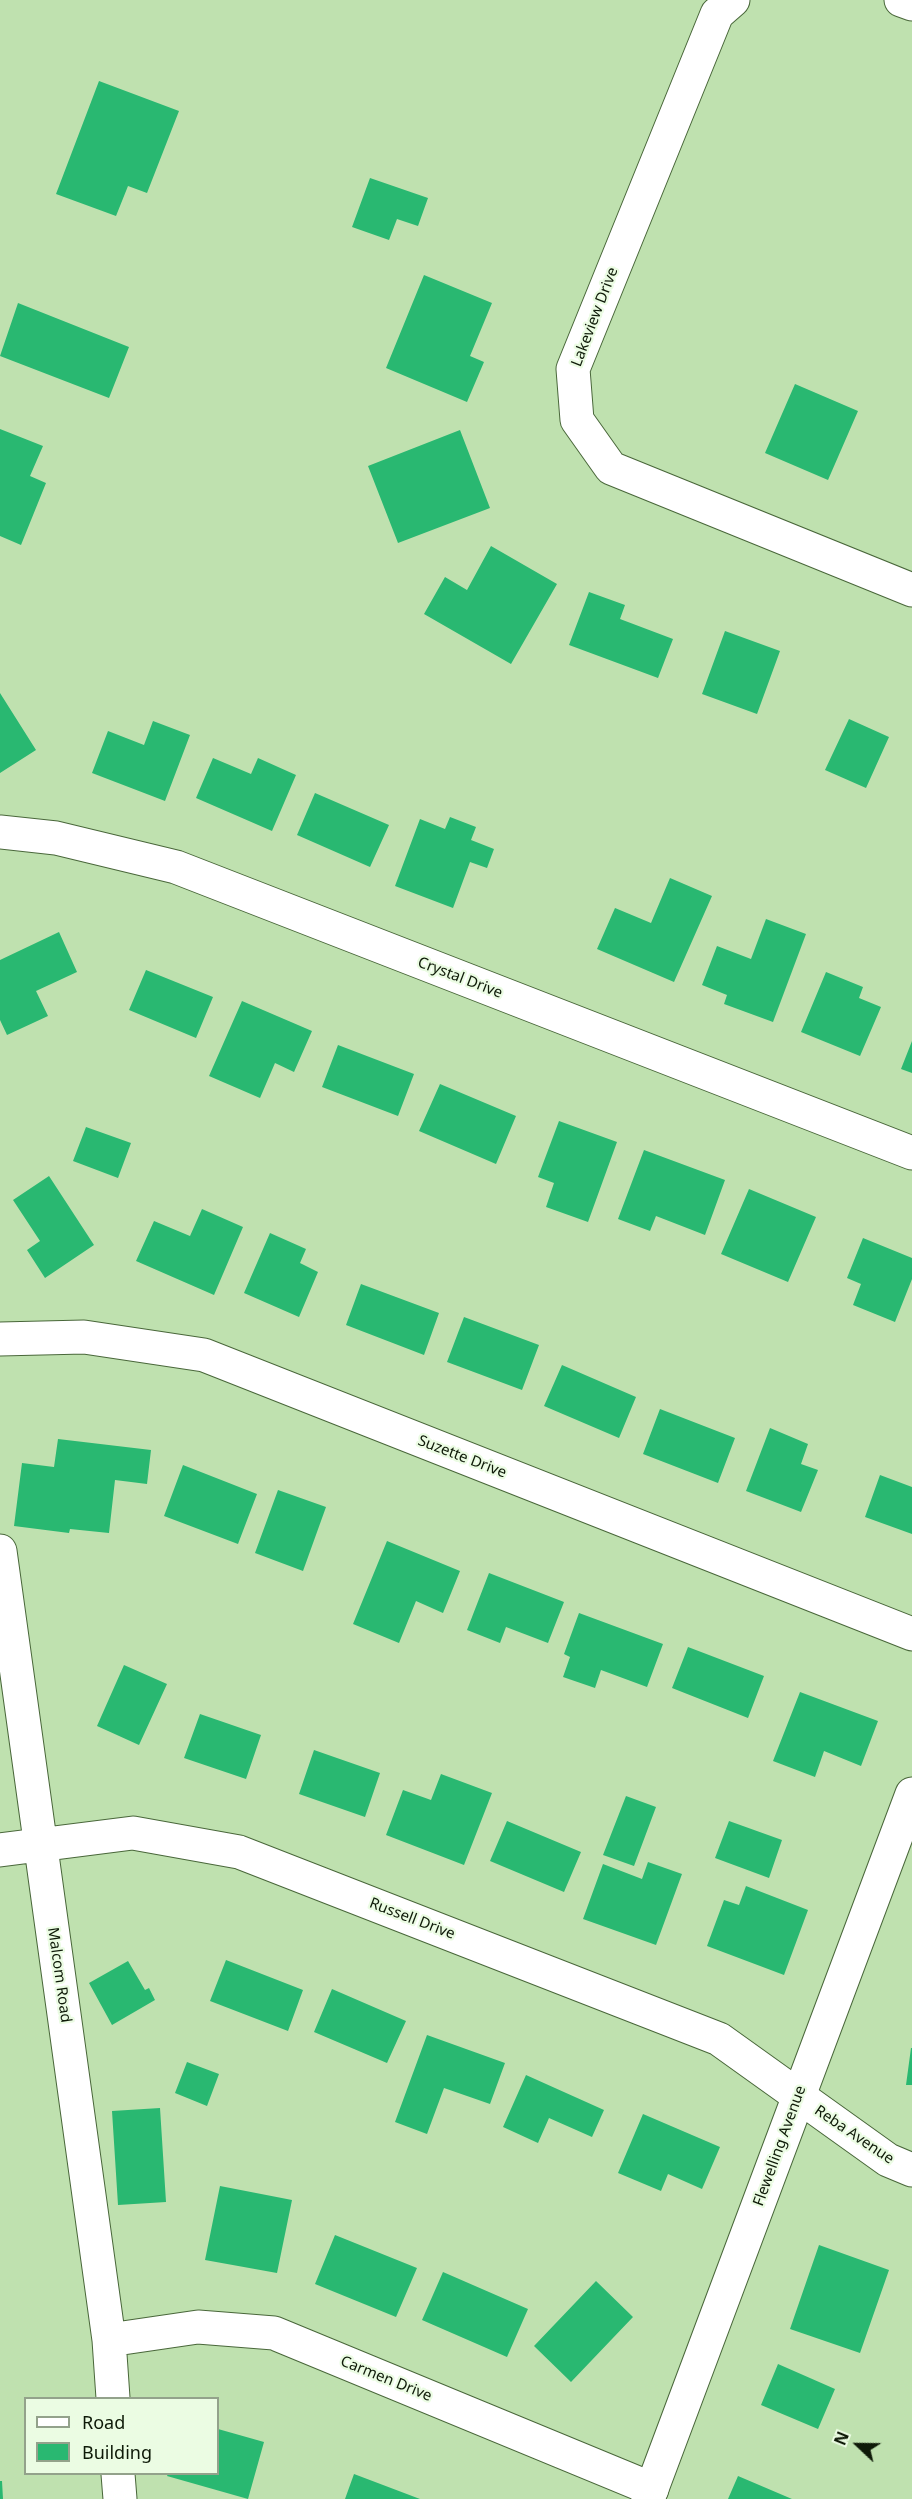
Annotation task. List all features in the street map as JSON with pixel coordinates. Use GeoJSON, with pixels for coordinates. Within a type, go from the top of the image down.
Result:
{"type":"FeatureCollection","features":[{"type":"Feature","properties":{"kind":"street","name":"Lakeview Drive"},"geometry":{"type":"LineString","coordinates":[[733,0],[717,14],[573,369],[577,420],[611,468],[912,590]]}},
{"type":"Feature","properties":{"kind":"street"},"geometry":{"type":"LineString","coordinates":[[900,0],[912,4]]}},
{"type":"Feature","properties":{"kind":"street","name":"Crystal Drive"},"geometry":{"type":"LineString","coordinates":[[0,832],[56,838],[176,867],[912,1153]]}},
{"type":"Feature","properties":{"kind":"street","name":"Suzette Drive"},"geometry":{"type":"LineString","coordinates":[[0,1339],[84,1337],[204,1355],[912,1634]]}},
{"type":"Feature","properties":{"kind":"street","name":"Malcom Road"},"geometry":{"type":"LineString","coordinates":[[0,1551],[109,2340],[113,2397]]}},
{"type":"Feature","properties":{"kind":"street","name":"Flewelling Avenue"},"geometry":{"type":"LineString","coordinates":[[650,2494],[912,1794]]}},
{"type":"Feature","properties":{"kind":"street","name":"Russell Drive"},"geometry":{"type":"LineString","coordinates":[[0,1850],[133,1833],[238,1852],[719,2039],[798,2096]]}},
{"type":"Feature","properties":{"kind":"street","name":"Reba Avenue"},"geometry":{"type":"LineString","coordinates":[[798,2096],[888,2160],[912,2170]]}},
{"type":"Feature","properties":{"kind":"street","name":"Carmen Drive"},"geometry":{"type":"LineString","coordinates":[[109,2340],[198,2327],[274,2333],[650,2494]]}},
{"type":"Feature","properties":{"kind":"street"},"geometry":{"type":"LineString","coordinates":[[118,2475],[120,2499]]}},
{"type":"Feature","properties":{"kind":"building"},"geometry":{"type":"Polygon","coordinates":[[[99,81],[179,111],[147,193],[128,186],[116,216],[56,194],[99,81]]]}},
{"type":"Feature","properties":{"kind":"building"},"geometry":{"type":"Polygon","coordinates":[[[370,178],[428,198],[418,226],[397,219],[389,240],[352,227],[370,178]]]}},
{"type":"Feature","properties":{"kind":"building"},"geometry":{"type":"Polygon","coordinates":[[[424,275],[492,303],[470,356],[484,362],[467,402],[386,368],[424,275]]]}},
{"type":"Feature","properties":{"kind":"building"},"geometry":{"type":"Polygon","coordinates":[[[18,303],[129,347],[109,398],[0,356],[18,303]]]}},
{"type":"Feature","properties":{"kind":"building"},"geometry":{"type":"Polygon","coordinates":[[[795,384],[858,411],[828,480],[765,453],[795,384]]]}},
{"type":"Feature","properties":{"kind":"building"},"geometry":{"type":"Polygon","coordinates":[[[0,429],[43,446],[30,476],[46,483],[21,545],[0,536],[0,429]]]}},
{"type":"Feature","properties":{"kind":"building"},"geometry":{"type":"Polygon","coordinates":[[[460,430],[490,508],[398,543],[368,466],[460,430]]]}},
{"type":"Feature","properties":{"kind":"building"},"geometry":{"type":"Polygon","coordinates":[[[491,546],[557,584],[511,664],[424,614],[445,577],[467,590],[491,546]]]}},
{"type":"Feature","properties":{"kind":"building"},"geometry":{"type":"Polygon","coordinates":[[[589,592],[625,605],[620,619],[673,639],[658,678],[569,645],[589,592]]]}},
{"type":"Feature","properties":{"kind":"building"},"geometry":{"type":"Polygon","coordinates":[[[725,631],[780,651],[757,714],[702,694],[725,631]]]}},
{"type":"Feature","properties":{"kind":"building"},"geometry":{"type":"Polygon","coordinates":[[[0,693],[36,750],[0,773],[0,693]]]}},
{"type":"Feature","properties":{"kind":"building"},"geometry":{"type":"Polygon","coordinates":[[[849,719],[889,737],[866,788],[825,770],[849,719]]]}},
{"type":"Feature","properties":{"kind":"building"},"geometry":{"type":"Polygon","coordinates":[[[153,721],[190,735],[165,801],[92,773],[108,731],[144,745],[153,721]]]}},
{"type":"Feature","properties":{"kind":"building"},"geometry":{"type":"Polygon","coordinates":[[[213,758],[251,774],[258,758],[296,775],[272,831],[196,798],[213,758]]]}},
{"type":"Feature","properties":{"kind":"building"},"geometry":{"type":"Polygon","coordinates":[[[315,793],[389,825],[370,867],[297,835],[315,793]]]}},
{"type":"Feature","properties":{"kind":"building"},"geometry":{"type":"Polygon","coordinates":[[[450,817],[476,827],[471,840],[494,849],[487,868],[470,862],[453,908],[395,886],[420,819],[445,829],[450,817]]]}},
{"type":"Feature","properties":{"kind":"building"},"geometry":{"type":"Polygon","coordinates":[[[670,878],[712,896],[674,982],[597,949],[615,908],[651,923],[670,878]]]}},
{"type":"Feature","properties":{"kind":"building"},"geometry":{"type":"Polygon","coordinates":[[[766,919],[806,934],[773,1022],[724,1004],[727,995],[702,985],[717,946],[751,959],[766,919]]]}},
{"type":"Feature","properties":{"kind":"building"},"geometry":{"type":"Polygon","coordinates":[[[59,932],[77,972],[36,991],[48,1016],[7,1035],[0,1020],[0,960],[59,932]]]}},
{"type":"Feature","properties":{"kind":"building"},"geometry":{"type":"Polygon","coordinates":[[[146,970],[213,997],[196,1038],[129,1010],[146,970]]]}},
{"type":"Feature","properties":{"kind":"building"},"geometry":{"type":"Polygon","coordinates":[[[826,972],[863,987],[859,998],[881,1007],[860,1056],[801,1032],[826,972]]]}},
{"type":"Feature","properties":{"kind":"building"},"geometry":{"type":"Polygon","coordinates":[[[242,1001],[312,1031],[294,1072],[275,1063],[260,1098],[209,1076],[242,1001]]]}},
{"type":"Feature","properties":{"kind":"building"},"geometry":{"type":"Polygon","coordinates":[[[912,1041],[912,1073],[901,1069],[912,1041]]]}},
{"type":"Feature","properties":{"kind":"building"},"geometry":{"type":"Polygon","coordinates":[[[338,1045],[414,1074],[398,1116],[322,1087],[338,1045]]]}},
{"type":"Feature","properties":{"kind":"building"},"geometry":{"type":"Polygon","coordinates":[[[440,1084],[516,1116],[496,1164],[419,1131],[440,1084]]]}},
{"type":"Feature","properties":{"kind":"building"},"geometry":{"type":"Polygon","coordinates":[[[559,1121],[617,1142],[588,1222],[546,1207],[554,1183],[538,1177],[559,1121]]]}},
{"type":"Feature","properties":{"kind":"building"},"geometry":{"type":"Polygon","coordinates":[[[86,1127],[131,1143],[118,1178],[73,1161],[86,1127]]]}},
{"type":"Feature","properties":{"kind":"building"},"geometry":{"type":"Polygon","coordinates":[[[644,1150],[725,1180],[705,1235],[656,1216],[650,1231],[618,1219],[644,1150]]]}},
{"type":"Feature","properties":{"kind":"building"},"geometry":{"type":"Polygon","coordinates":[[[49,1176],[94,1245],[45,1278],[27,1250],[40,1241],[13,1200],[49,1176]]]}},
{"type":"Feature","properties":{"kind":"building"},"geometry":{"type":"Polygon","coordinates":[[[749,1189],[816,1217],[788,1282],[721,1254],[749,1189]]]}},
{"type":"Feature","properties":{"kind":"building"},"geometry":{"type":"Polygon","coordinates":[[[202,1209],[243,1227],[214,1295],[136,1261],[154,1221],[190,1236],[202,1209]]]}},
{"type":"Feature","properties":{"kind":"building"},"geometry":{"type":"Polygon","coordinates":[[[270,1233],[306,1249],[300,1263],[318,1272],[299,1317],[244,1293],[270,1233]]]}},
{"type":"Feature","properties":{"kind":"building"},"geometry":{"type":"Polygon","coordinates":[[[863,1238],[912,1258],[912,1279],[895,1322],[853,1305],[861,1284],[847,1278],[863,1238]]]}},
{"type":"Feature","properties":{"kind":"building"},"geometry":{"type":"Polygon","coordinates":[[[361,1284],[439,1313],[424,1355],[346,1325],[361,1284]]]}},
{"type":"Feature","properties":{"kind":"building"},"geometry":{"type":"Polygon","coordinates":[[[464,1317],[539,1345],[522,1390],[447,1362],[464,1317]]]}},
{"type":"Feature","properties":{"kind":"building"},"geometry":{"type":"Polygon","coordinates":[[[562,1365],[636,1397],[619,1438],[544,1406],[562,1365]]]}},
{"type":"Feature","properties":{"kind":"building"},"geometry":{"type":"Polygon","coordinates":[[[660,1409],[735,1438],[718,1483],[643,1454],[660,1409]]]}},
{"type":"Feature","properties":{"kind":"building"},"geometry":{"type":"Polygon","coordinates":[[[770,1428],[808,1444],[801,1464],[818,1470],[801,1512],[746,1491],[770,1428]]]}},
{"type":"Feature","properties":{"kind":"building"},"geometry":{"type":"Polygon","coordinates":[[[58,1439],[151,1450],[147,1484],[115,1480],[109,1533],[70,1529],[69,1533],[14,1526],[22,1463],[54,1467],[58,1439]]]}},
{"type":"Feature","properties":{"kind":"building"},"geometry":{"type":"Polygon","coordinates":[[[183,1465],[257,1494],[238,1544],[164,1516],[183,1465]]]}},
{"type":"Feature","properties":{"kind":"building"},"geometry":{"type":"Polygon","coordinates":[[[880,1475],[912,1487],[912,1534],[865,1517],[880,1475]]]}},
{"type":"Feature","properties":{"kind":"building"},"geometry":{"type":"Polygon","coordinates":[[[278,1490],[326,1507],[303,1571],[255,1553],[278,1490]]]}},
{"type":"Feature","properties":{"kind":"building"},"geometry":{"type":"Polygon","coordinates":[[[387,1541],[460,1571],[443,1613],[416,1601],[399,1643],[353,1624],[387,1541]]]}},
{"type":"Feature","properties":{"kind":"building"},"geometry":{"type":"Polygon","coordinates":[[[489,1573],[564,1602],[548,1643],[506,1627],[500,1643],[467,1630],[489,1573]]]}},
{"type":"Feature","properties":{"kind":"building"},"geometry":{"type":"Polygon","coordinates":[[[579,1613],[663,1644],[647,1687],[601,1670],[595,1688],[563,1677],[570,1657],[564,1654],[579,1613]]]}},
{"type":"Feature","properties":{"kind":"building"},"geometry":{"type":"Polygon","coordinates":[[[688,1647],[764,1676],[748,1718],[672,1688],[688,1647]]]}},
{"type":"Feature","properties":{"kind":"building"},"geometry":{"type":"Polygon","coordinates":[[[124,1665],[167,1684],[139,1745],[97,1726],[124,1665]]]}},
{"type":"Feature","properties":{"kind":"building"},"geometry":{"type":"Polygon","coordinates":[[[800,1692],[878,1721],[861,1766],[824,1751],[815,1777],[773,1761],[800,1692]]]}},
{"type":"Feature","properties":{"kind":"building"},"geometry":{"type":"Polygon","coordinates":[[[200,1714],[261,1735],[246,1779],[184,1758],[200,1714]]]}},
{"type":"Feature","properties":{"kind":"building"},"geometry":{"type":"Polygon","coordinates":[[[314,1750],[380,1773],[365,1817],[299,1794],[314,1750]]]}},
{"type":"Feature","properties":{"kind":"building"},"geometry":{"type":"Polygon","coordinates":[[[441,1774],[492,1793],[464,1865],[386,1835],[403,1790],[431,1800],[441,1774]]]}},
{"type":"Feature","properties":{"kind":"building"},"geometry":{"type":"Polygon","coordinates":[[[626,1796],[656,1807],[634,1866],[603,1855],[626,1796]]]}},
{"type":"Feature","properties":{"kind":"building"},"geometry":{"type":"Polygon","coordinates":[[[507,1821],[581,1852],[564,1892],[490,1861],[507,1821]]]}},
{"type":"Feature","properties":{"kind":"building"},"geometry":{"type":"Polygon","coordinates":[[[729,1821],[782,1840],[769,1878],[715,1858],[729,1821]]]}},
{"type":"Feature","properties":{"kind":"building"},"geometry":{"type":"Polygon","coordinates":[[[648,1862],[682,1874],[656,1945],[583,1919],[603,1864],[642,1879],[648,1862]]]}},
{"type":"Feature","properties":{"kind":"building"},"geometry":{"type":"Polygon","coordinates":[[[746,1886],[808,1910],[784,1975],[707,1946],[724,1900],[739,1905],[746,1886]]]}},
{"type":"Feature","properties":{"kind":"building"},"geometry":{"type":"Polygon","coordinates":[[[226,1960],[303,1990],[288,2031],[210,2001],[226,1960]]]}},
{"type":"Feature","properties":{"kind":"building"},"geometry":{"type":"Polygon","coordinates":[[[128,1961],[145,1990],[149,1988],[155,2000],[112,2025],[89,1983],[128,1961]]]}},
{"type":"Feature","properties":{"kind":"building"},"geometry":{"type":"Polygon","coordinates":[[[332,1989],[406,2021],[387,2063],[314,2032],[332,1989]]]}},
{"type":"Feature","properties":{"kind":"building"},"geometry":{"type":"Polygon","coordinates":[[[427,2035],[505,2063],[490,2104],[444,2088],[427,2134],[395,2122],[427,2035]]]}},
{"type":"Feature","properties":{"kind":"building"},"geometry":{"type":"Polygon","coordinates":[[[911,2048],[912,2085],[906,2085],[911,2048]]]}},
{"type":"Feature","properties":{"kind":"building"},"geometry":{"type":"Polygon","coordinates":[[[187,2062],[219,2074],[207,2106],[175,2093],[187,2062]]]}},
{"type":"Feature","properties":{"kind":"building"},"geometry":{"type":"Polygon","coordinates":[[[526,2075],[604,2110],[592,2137],[549,2118],[538,2143],[503,2127],[526,2075]]]}},
{"type":"Feature","properties":{"kind":"building"},"geometry":{"type":"Polygon","coordinates":[[[160,2108],[166,2202],[118,2205],[112,2111],[160,2108]]]}},
{"type":"Feature","properties":{"kind":"building"},"geometry":{"type":"Polygon","coordinates":[[[643,2114],[720,2147],[702,2189],[668,2174],[661,2191],[618,2173],[643,2114]]]}},
{"type":"Feature","properties":{"kind":"building"},"geometry":{"type":"Polygon","coordinates":[[[220,2186],[292,2200],[277,2273],[205,2260],[220,2186]]]}},
{"type":"Feature","properties":{"kind":"building"},"geometry":{"type":"Polygon","coordinates":[[[335,2235],[417,2268],[396,2317],[315,2284],[335,2235]]]}},
{"type":"Feature","properties":{"kind":"building"},"geometry":{"type":"Polygon","coordinates":[[[819,2245],[889,2270],[860,2353],[790,2329],[819,2245]]]}},
{"type":"Feature","properties":{"kind":"building"},"geometry":{"type":"Polygon","coordinates":[[[443,2272],[528,2309],[507,2357],[422,2320],[443,2272]]]}},
{"type":"Feature","properties":{"kind":"building"},"geometry":{"type":"Polygon","coordinates":[[[596,2281],[633,2317],[571,2382],[534,2346],[596,2281]]]}},
{"type":"Feature","properties":{"kind":"building"},"geometry":{"type":"Polygon","coordinates":[[[778,2364],[835,2389],[818,2429],[761,2405],[778,2364]]]}},
{"type":"Feature","properties":{"kind":"building"},"geometry":{"type":"Polygon","coordinates":[[[219,2429],[264,2442],[248,2499],[167,2476],[219,2475],[219,2429]]]}},
{"type":"Feature","properties":{"kind":"building"},"geometry":{"type":"Polygon","coordinates":[[[354,2474],[420,2499],[345,2499],[354,2474]]]}},
{"type":"Feature","properties":{"kind":"building"},"geometry":{"type":"Polygon","coordinates":[[[738,2476],[792,2499],[728,2499],[738,2476]]]}},
{"type":"Feature","properties":{"kind":"building"},"geometry":{"type":"Polygon","coordinates":[[[0,2481],[2,2481],[3,2499],[0,2499],[0,2481]]]}}]}
